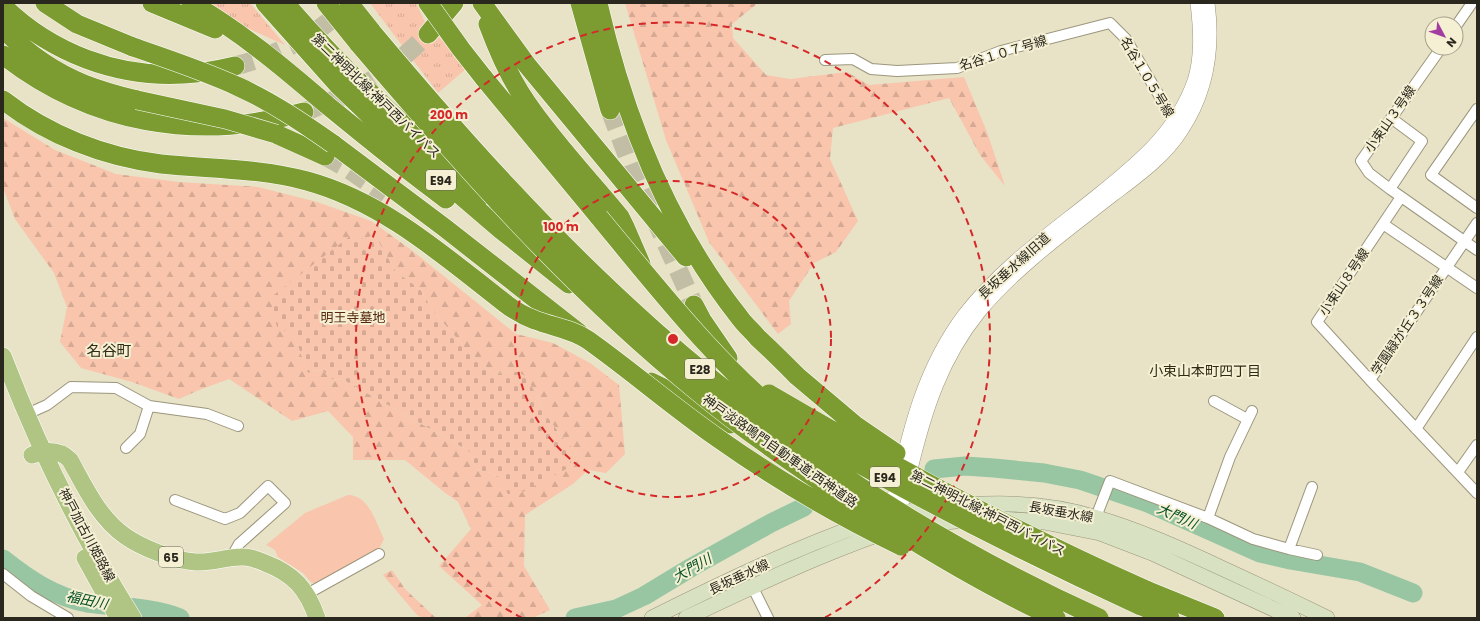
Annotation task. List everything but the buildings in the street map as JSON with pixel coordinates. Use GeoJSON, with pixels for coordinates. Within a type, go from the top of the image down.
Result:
{"type":"FeatureCollection","features":[{"type":"Feature","properties":{"kind":"highway"},"geometry":{"type":"LineString","coordinates":[[45,3],[77,24],[133,47],[240,87],[285,112],[329,150],[445,228],[586,341],[621,367],[686,399],[896,518]]}},
{"type":"Feature","properties":{"kind":"highway"},"geometry":{"type":"LineString","coordinates":[[152,3],[226,33],[290,73]]}},
{"type":"Feature","properties":{"kind":"highway"},"geometry":{"type":"LineString","coordinates":[[191,3],[230,28],[290,73],[422,182],[561,278]]}},
{"type":"Feature","properties":{"kind":"highway","name":"第二神明北線;神戸西バイパス"},"geometry":{"type":"LineString","coordinates":[[265,3],[339,86],[388,133],[494,224],[561,278],[643,326],[760,389],[828,429],[937,489],[1072,556],[1142,597],[1170,618]]}},
{"type":"Feature","properties":{"kind":"highway","name":"第二神明北線;神戸西バイパス"},"geometry":{"type":"LineString","coordinates":[[285,3],[348,71],[399,121],[508,217],[581,272],[643,326]]}},
{"type":"Feature","properties":{"kind":"highway","name":"E28"},"geometry":{"type":"LineString","coordinates":[[326,3],[365,38]]}},
{"type":"Feature","properties":{"kind":"highway","name":"E28"},"geometry":{"type":"LineString","coordinates":[[349,3],[365,38]]}},
{"type":"Feature","properties":{"kind":"highway"},"geometry":{"type":"LineString","coordinates":[[428,3],[484,78],[605,212]]}},
{"type":"Feature","properties":{"kind":"highway"},"geometry":{"type":"LineString","coordinates":[[428,34],[454,3]]}},
{"type":"Feature","properties":{"kind":"highway"},"geometry":{"type":"LineString","coordinates":[[482,3],[527,65],[705,279],[741,320],[797,376],[829,404],[877,441],[955,491],[1142,597]]}},
{"type":"Feature","properties":{"kind":"highway"},"geometry":{"type":"LineString","coordinates":[[482,3],[493,38],[512,78],[527,103],[605,212],[649,277],[693,329],[724,362],[761,397],[804,434],[850,470],[915,513],[1055,611]]}},
{"type":"Feature","properties":{"kind":"highway"},"geometry":{"type":"LineString","coordinates":[[580,3],[610,110]]}},
{"type":"Feature","properties":{"kind":"highway"},"geometry":{"type":"LineString","coordinates":[[598,3],[615,69],[629,111],[644,152],[662,193],[697,258],[741,320]]}},
{"type":"Feature","properties":{"kind":"highway"},"geometry":{"type":"LineString","coordinates":[[3,6],[26,26],[43,38],[80,57],[105,66],[155,74],[184,74],[211,71],[235,66]]}},
{"type":"Feature","properties":{"kind":"highway"},"geometry":{"type":"LineString","coordinates":[[3,29],[15,41],[36,57],[83,84],[109,93],[137,100],[225,119],[329,150]]}},
{"type":"Feature","properties":{"kind":"highway","name":"神戸淡路鳴門自動車道;西神道路"},"geometry":{"type":"LineString","coordinates":[[365,38],[543,224],[600,281],[655,332],[693,364],[758,415],[815,456],[873,495],[989,564],[1055,611],[1099,618]]}},
{"type":"Feature","properties":{"kind":"highway"},"geometry":{"type":"LineString","coordinates":[[3,56],[36,79],[61,92],[98,108],[139,120],[199,127],[222,126],[267,121],[304,112]]}},
{"type":"Feature","properties":{"kind":"highway"},"geometry":{"type":"LineString","coordinates":[[3,100],[31,120],[56,134],[105,152],[160,164],[277,174],[307,181],[335,190],[361,201],[430,245],[506,304],[528,318],[567,330],[586,341],[718,439],[798,491],[887,539],[1055,611]]}},
{"type":"Feature","properties":{"kind":"highway"},"geometry":{"type":"LineString","coordinates":[[694,305],[712,336],[740,373],[793,431],[896,518]]}},
{"type":"Feature","properties":{"kind":"highway","name":"第二神明北線;神戸西バイパス"},"geometry":{"type":"LineString","coordinates":[[1142,597],[1215,618]]}},
{"type":"Feature","properties":{"kind":"main road","name":"神戸加古川姫路線"},"geometry":{"type":"LineString","coordinates":[[3,356],[27,414],[38,453]]}},
{"type":"Feature","properties":{"kind":"main road","name":"神戸加古川姫路線"},"geometry":{"type":"LineString","coordinates":[[3,386],[38,453],[78,523],[113,597],[118,618]]}},
{"type":"Feature","properties":{"kind":"main road","name":"神戸加古川姫路線"},"geometry":{"type":"LineString","coordinates":[[38,453],[58,452],[66,455],[103,516],[116,530],[129,540],[169,556],[194,562],[208,562],[247,557],[270,565],[293,578],[307,594],[317,618]]}},
{"type":"Feature","properties":{"kind":"main road","name":"長坂垂水線"},"geometry":{"type":"LineString","coordinates":[[652,618],[746,573],[830,536],[931,507],[988,504],[1046,507],[1096,517],[1158,539],[1327,618]]}},
{"type":"Feature","properties":{"kind":"main road","name":"長坂垂水線"},"geometry":{"type":"LineString","coordinates":[[686,618],[752,586],[834,551],[896,518],[933,522],[988,519],[1044,522],[1100,533],[1152,553],[1293,618]]}},
{"type":"Feature","properties":{"kind":"main road","name":"神戸加古川姫路線"},"geometry":{"type":"LineString","coordinates":[[113,597],[133,618]]}},
{"type":"Feature","properties":{"kind":"street","name":"長坂垂水線旧道"},"geometry":{"type":"LineString","coordinates":[[1178,127],[1198,64],[1199,32],[1197,3]]}},
{"type":"Feature","properties":{"kind":"street","name":"長坂垂水線旧道"},"geometry":{"type":"LineString","coordinates":[[896,518],[917,404],[933,366],[953,331],[978,298],[1007,269],[1136,164],[1159,141],[1178,127],[1197,102],[1207,72],[1210,41],[1208,3]]}},
{"type":"Feature","properties":{"kind":"street"},"geometry":{"type":"LineString","coordinates":[[1463,16],[1472,3]]}},
{"type":"Feature","properties":{"kind":"street","name":"名谷１０５号線"},"geometry":{"type":"LineString","coordinates":[[1087,28],[1110,23],[1126,39],[1178,127]]}},
{"type":"Feature","properties":{"kind":"street","name":"名谷１０７号線"},"geometry":{"type":"LineString","coordinates":[[825,60],[853,59],[871,69],[897,71],[957,68],[1001,51],[1087,28]]}},
{"type":"Feature","properties":{"kind":"street","name":"小束山３号線"},"geometry":{"type":"LineString","coordinates":[[1435,56],[1361,161],[1369,173],[1477,250]]}},
{"type":"Feature","properties":{"kind":"street"},"geometry":{"type":"LineString","coordinates":[[1477,110],[1431,176],[1477,208]]}},
{"type":"Feature","properties":{"kind":"street"},"geometry":{"type":"LineString","coordinates":[[1390,189],[1422,140],[1391,118]]}},
{"type":"Feature","properties":{"kind":"street","name":"小束山８号線"},"geometry":{"type":"LineString","coordinates":[[1370,380],[1317,322],[1401,197]]}},
{"type":"Feature","properties":{"kind":"street","name":"学園緑が丘３３号線"},"geometry":{"type":"LineString","coordinates":[[1477,223],[1370,380],[1477,493]]}},
{"type":"Feature","properties":{"kind":"street"},"geometry":{"type":"LineString","coordinates":[[1383,224],[1477,288]]}},
{"type":"Feature","properties":{"kind":"street"},"geometry":{"type":"LineString","coordinates":[[1416,428],[1477,337]]}},
{"type":"Feature","properties":{"kind":"street"},"geometry":{"type":"LineString","coordinates":[[27,414],[48,405],[71,387],[116,388],[148,406],[207,414],[238,426]]}},
{"type":"Feature","properties":{"kind":"street"},"geometry":{"type":"LineString","coordinates":[[1208,518],[1230,457],[1250,415],[1214,401]]}},
{"type":"Feature","properties":{"kind":"street"},"geometry":{"type":"LineString","coordinates":[[126,448],[140,434],[148,406]]}},
{"type":"Feature","properties":{"kind":"street"},"geometry":{"type":"LineString","coordinates":[[1458,472],[1477,445]]}},
{"type":"Feature","properties":{"kind":"street"},"geometry":{"type":"LineString","coordinates":[[1096,517],[1110,480],[1208,518],[1253,539],[1317,555]]}},
{"type":"Feature","properties":{"kind":"street"},"geometry":{"type":"LineString","coordinates":[[176,500],[224,519],[240,512],[268,486],[285,503],[239,544],[231,558]]}},
{"type":"Feature","properties":{"kind":"street"},"geometry":{"type":"LineString","coordinates":[[1289,549],[1312,487]]}},
{"type":"Feature","properties":{"kind":"street"},"geometry":{"type":"LineString","coordinates":[[307,594],[379,554]]}},
{"type":"Feature","properties":{"kind":"street"},"geometry":{"type":"LineString","coordinates":[[3,574],[31,596],[68,618]]}},
{"type":"Feature","properties":{"kind":"street"},"geometry":{"type":"LineString","coordinates":[[752,586],[768,618]]}},
{"type":"Feature","properties":{"kind":"green space"},"geometry":{"type":"Polygon","coordinates":[[[201,3],[250,3],[285,45],[245,27],[201,3]]]}},
{"type":"Feature","properties":{"kind":"green space"},"geometry":{"type":"Polygon","coordinates":[[[370,3],[416,3],[424,20],[467,68],[438,93],[370,3]]]}},
{"type":"Feature","properties":{"kind":"green space"},"geometry":{"type":"Polygon","coordinates":[[[625,3],[758,3],[732,24],[733,38],[766,75],[790,79],[847,72],[869,85],[964,77],[987,132],[1005,186],[980,155],[949,98],[833,128],[830,159],[858,221],[836,252],[814,263],[789,301],[791,324],[778,334],[709,242],[666,140],[625,3]]]}},
{"type":"Feature","properties":{"kind":"green space"},"geometry":{"type":"Polygon","coordinates":[[[3,118],[55,150],[116,174],[179,182],[258,187],[317,202],[371,221],[410,249],[516,334],[553,343],[590,363],[619,385],[625,454],[606,473],[588,470],[573,484],[525,515],[524,566],[550,610],[533,618],[465,618],[482,605],[439,566],[471,529],[458,502],[405,460],[353,460],[353,437],[328,411],[292,421],[229,379],[179,399],[132,382],[81,368],[60,342],[67,307],[54,273],[15,219],[3,188],[3,118]],[[374,234],[294,335],[308,373],[321,369],[332,379],[344,380],[469,451],[477,469],[497,475],[519,493],[572,466],[569,456],[578,454],[562,437],[546,415],[527,377],[517,372],[494,374],[467,350],[433,311],[420,289],[396,272],[374,234]]]}},
{"type":"Feature","properties":{"kind":"green space","name":"明王寺墓地"},"geometry":{"type":"Polygon","coordinates":[[[354,233],[362,237],[363,240],[374,234],[396,272],[420,289],[433,311],[467,350],[494,374],[517,372],[527,377],[546,415],[562,437],[578,454],[569,456],[572,466],[519,494],[508,494],[497,475],[477,469],[469,451],[344,380],[332,379],[321,369],[308,373],[294,335],[277,327],[270,298],[354,233]]]}},
{"type":"Feature","properties":{"kind":"green space"},"geometry":{"type":"Polygon","coordinates":[[[348,495],[355,496],[361,500],[371,511],[384,539],[379,549],[316,584],[311,582],[303,573],[278,557],[275,550],[266,545],[305,513],[348,495]]]}},
{"type":"Feature","properties":{"kind":"green space"},"geometry":{"type":"Polygon","coordinates":[[[392,570],[405,589],[436,618],[423,618],[417,615],[383,575],[392,570]]]}},
{"type":"Feature","properties":{"kind":"waterway","name":"大門川"},"geometry":{"type":"LineString","coordinates":[[934,469],[965,466],[994,468],[1044,473],[1080,480],[1148,503],[1260,553],[1290,560],[1360,572],[1413,593]]}},
{"type":"Feature","properties":{"kind":"waterway","name":"大門川"},"geometry":{"type":"LineString","coordinates":[[575,618],[616,609],[644,596],[692,567],[771,523],[804,507]]}},
{"type":"Feature","properties":{"kind":"waterway","name":"福田川"},"geometry":{"type":"LineString","coordinates":[[3,559],[42,586],[53,592],[75,600],[87,603],[146,609],[180,618]]}},
{"type":"Feature","properties":{"kind":"tunnel"},"geometry":{"type":"LineString","coordinates":[[235,66],[266,56],[296,43],[324,26],[348,4]]}},
{"type":"Feature","properties":{"kind":"tunnel"},"geometry":{"type":"LineString","coordinates":[[304,112],[343,96],[385,72],[428,34]]}},
{"type":"Feature","properties":{"kind":"tunnel"},"geometry":{"type":"LineString","coordinates":[[610,110],[632,168],[694,305]]}},
{"type":"Feature","properties":{"kind":"tunnel"},"geometry":{"type":"LineString","coordinates":[[325,156],[350,170],[386,195]]}},
{"type":"Feature","properties":{"kind":"district","name":"名谷町"},"geometry":{"type":"Point","coordinates":[109,350]}},
{"type":"Feature","properties":{"kind":"district","name":"小束山本町四丁目"},"geometry":{"type":"Point","coordinates":[1205,371]}}]}
